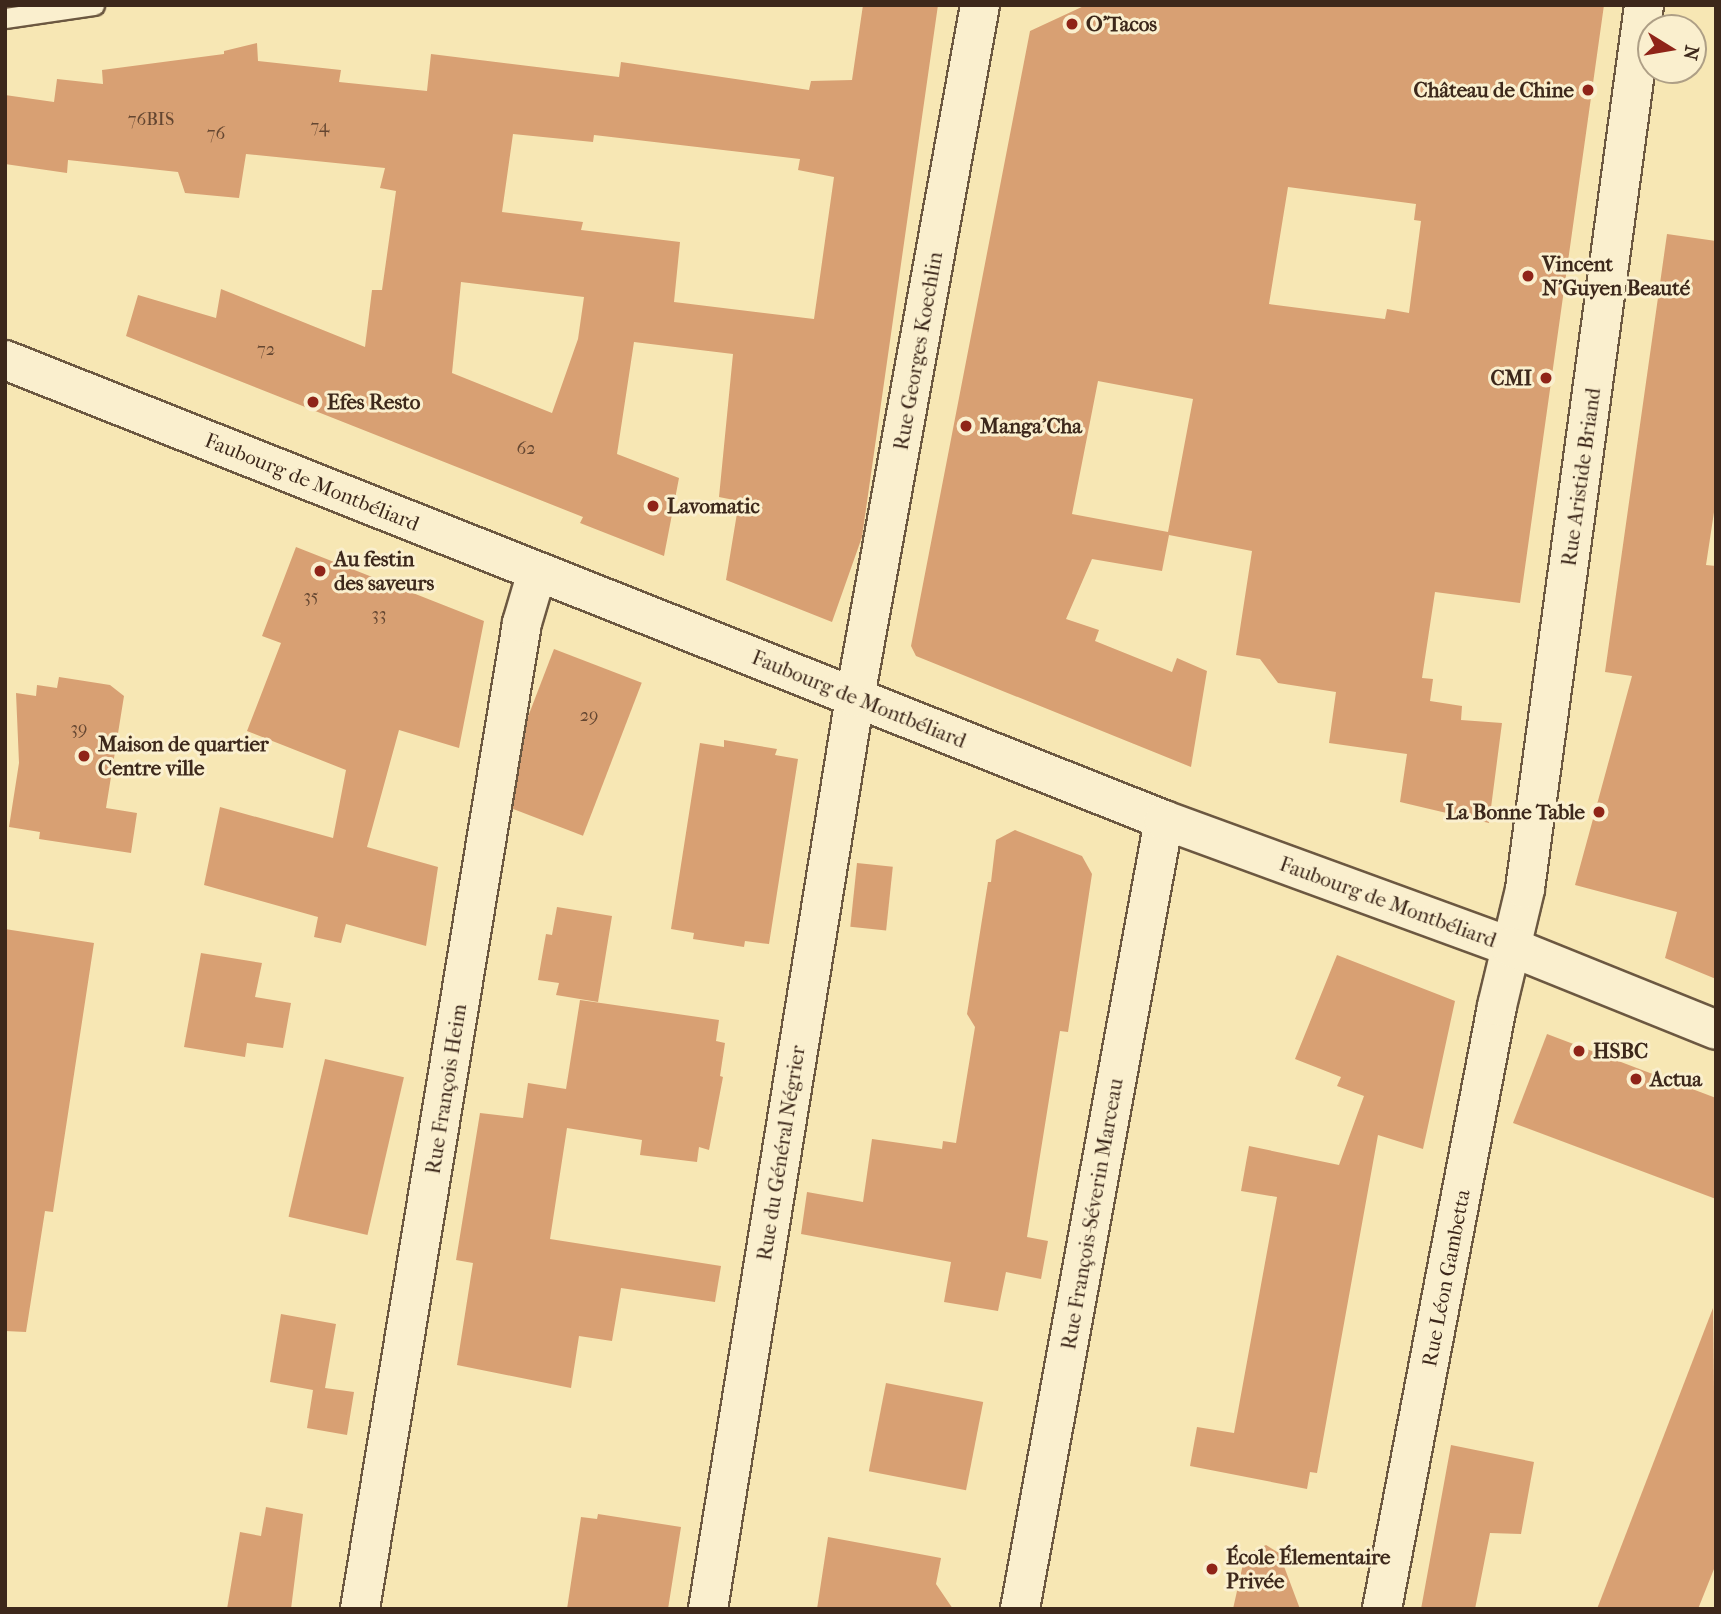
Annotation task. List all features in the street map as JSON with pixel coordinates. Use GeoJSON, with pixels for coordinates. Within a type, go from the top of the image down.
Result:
{"type":"FeatureCollection","features":[{"type":"Feature","properties":{"kind":"street","name":"Rue Georges Koechlin"},"geometry":{"type":"LineString","coordinates":[[855,697],[980,5]]}},
{"type":"Feature","properties":{"kind":"street","name":"Rue Aristide Briand"},"geometry":{"type":"LineString","coordinates":[[1511,947],[1528,869],[1644,5]]}},
{"type":"Feature","properties":{"kind":"street","name":"Faubourg de Montbéliard"},"geometry":{"type":"LineString","coordinates":[[5,360],[1164,820],[1511,947],[1716,1030]]}},
{"type":"Feature","properties":{"kind":"street","name":"Rue François Heim"},"geometry":{"type":"LineString","coordinates":[[360,1609],[522,623],[537,572]]}},
{"type":"Feature","properties":{"kind":"street","name":"Rue du Général Négrier"},"geometry":{"type":"LineString","coordinates":[[708,1609],[855,697]]}},
{"type":"Feature","properties":{"kind":"street","name":"Rue François-Séverin Marceau"},"geometry":{"type":"LineString","coordinates":[[1020,1609],[1164,820]]}},
{"type":"Feature","properties":{"kind":"street","name":"Rue Léon Gambetta"},"geometry":{"type":"LineString","coordinates":[[1382,1609],[1511,947]]}},
{"type":"Feature","properties":{"kind":"lane"},"geometry":{"type":"LineString","coordinates":[[5,18],[93,5]]}},
{"type":"Feature","properties":{"kind":"building"},"geometry":{"type":"Polygon","coordinates":[[[863,5],[938,5],[862,537],[832,622],[726,580],[739,501],[719,497],[733,354],[634,342],[617,454],[679,478],[664,556],[580,523],[583,517],[126,336],[138,295],[216,318],[221,289],[365,347],[372,290],[382,290],[396,191],[380,188],[385,168],[246,154],[239,198],[185,193],[178,172],[68,160],[67,173],[5,164],[5,95],[54,102],[57,79],[103,84],[102,70],[224,54],[224,51],[257,43],[258,61],[341,70],[339,82],[427,91],[431,54],[619,77],[621,62],[809,90],[811,81],[852,80],[863,5]],[[513,134],[502,212],[583,222],[581,230],[680,242],[674,302],[814,319],[834,177],[798,170],[800,159],[594,135],[593,142],[513,134]],[[461,282],[452,373],[552,413],[578,339],[584,297],[461,282]]]}},
{"type":"Feature","properties":{"kind":"building"},"geometry":{"type":"Polygon","coordinates":[[[1086,5],[1604,5],[1520,603],[1435,592],[1422,678],[1433,679],[1430,701],[1462,706],[1461,720],[1502,723],[1489,823],[1400,802],[1407,754],[1329,743],[1336,692],[1278,683],[1260,659],[1236,655],[1252,551],[1169,535],[1162,571],[1092,559],[1066,619],[1099,630],[1095,641],[1172,672],[1177,658],[1207,671],[1191,767],[916,656],[911,646],[1030,31],[1086,5]],[[1288,187],[1269,304],[1385,319],[1387,309],[1409,313],[1421,221],[1414,220],[1416,204],[1288,187]],[[1098,381],[1072,514],[1168,532],[1193,399],[1098,381]]]}},
{"type":"Feature","properties":{"kind":"building"},"geometry":{"type":"Polygon","coordinates":[[[1667,234],[1716,241],[1716,499],[1706,565],[1716,566],[1716,979],[1665,958],[1677,912],[1575,885],[1632,676],[1605,672],[1667,234]]]}},
{"type":"Feature","properties":{"kind":"building"},"geometry":{"type":"Polygon","coordinates":[[[296,547],[484,621],[459,748],[399,730],[367,847],[438,867],[426,946],[346,924],[341,943],[314,937],[318,917],[204,885],[220,807],[333,838],[346,770],[247,731],[281,643],[262,636],[296,547]]]}},
{"type":"Feature","properties":{"kind":"building"},"geometry":{"type":"Polygon","coordinates":[[[554,649],[642,683],[583,836],[495,802],[554,649]]]}},
{"type":"Feature","properties":{"kind":"building","name":"Maison de quartier Centre ville"},"geometry":{"type":"Polygon","coordinates":[[[59,677],[110,685],[124,696],[106,808],[137,813],[131,853],[39,839],[40,832],[9,827],[19,763],[16,693],[36,696],[37,685],[57,688],[59,677]]]}},
{"type":"Feature","properties":{"kind":"building"},"geometry":{"type":"Polygon","coordinates":[[[724,740],[777,749],[775,755],[798,759],[769,944],[745,941],[744,947],[693,939],[694,933],[671,929],[700,743],[724,747],[724,740]]]}},
{"type":"Feature","properties":{"kind":"building"},"geometry":{"type":"Polygon","coordinates":[[[1015,830],[1082,856],[1092,874],[1068,1032],[1060,1031],[1027,1237],[1048,1241],[1041,1279],[1006,1272],[998,1311],[944,1302],[951,1262],[801,1234],[807,1192],[863,1202],[872,1139],[942,1149],[943,1141],[956,1143],[975,1027],[967,1014],[988,882],[991,882],[996,840],[1015,830]]]}},
{"type":"Feature","properties":{"kind":"building"},"geometry":{"type":"Polygon","coordinates":[[[857,863],[893,867],[886,930],[850,927],[857,863]]]}},
{"type":"Feature","properties":{"kind":"building"},"geometry":{"type":"Polygon","coordinates":[[[557,907],[612,916],[598,1002],[556,995],[559,983],[538,980],[546,934],[552,935],[557,907]]]}},
{"type":"Feature","properties":{"kind":"building"},"geometry":{"type":"Polygon","coordinates":[[[5,929],[94,943],[53,1212],[45,1211],[26,1332],[5,1331],[5,929]]]}},
{"type":"Feature","properties":{"kind":"building"},"geometry":{"type":"Polygon","coordinates":[[[201,953],[262,963],[255,997],[291,1003],[283,1048],[247,1043],[245,1057],[184,1047],[201,953]]]}},
{"type":"Feature","properties":{"kind":"building"},"geometry":{"type":"Polygon","coordinates":[[[1337,955],[1455,1001],[1423,1149],[1378,1135],[1317,1473],[1310,1472],[1307,1489],[1190,1466],[1197,1427],[1234,1433],[1277,1197],[1241,1191],[1249,1146],[1339,1165],[1364,1096],[1337,1086],[1341,1077],[1295,1059],[1337,955]]]}},
{"type":"Feature","properties":{"kind":"building"},"geometry":{"type":"Polygon","coordinates":[[[580,1000],[719,1020],[716,1041],[725,1043],[720,1076],[723,1077],[709,1150],[699,1147],[697,1162],[640,1155],[642,1140],[567,1128],[550,1239],[721,1266],[715,1302],[621,1288],[612,1341],[579,1336],[571,1388],[457,1365],[473,1263],[456,1260],[480,1113],[523,1118],[528,1083],[566,1089],[580,1000]]]}},
{"type":"Feature","properties":{"kind":"building"},"geometry":{"type":"Polygon","coordinates":[[[1547,1034],[1716,1098],[1716,1199],[1513,1123],[1547,1034]]]}},
{"type":"Feature","properties":{"kind":"building"},"geometry":{"type":"Polygon","coordinates":[[[325,1059],[404,1077],[367,1235],[289,1217],[325,1059]]]}},
{"type":"Feature","properties":{"kind":"building"},"geometry":{"type":"Polygon","coordinates":[[[1713,1308],[1716,1564],[1698,1609],[1597,1609],[1713,1308]]]}},
{"type":"Feature","properties":{"kind":"building"},"geometry":{"type":"Polygon","coordinates":[[[281,1314],[336,1324],[325,1388],[354,1392],[347,1435],[307,1428],[313,1390],[270,1382],[281,1314]]]}},
{"type":"Feature","properties":{"kind":"building"},"geometry":{"type":"Polygon","coordinates":[[[886,1383],[983,1402],[966,1490],[869,1471],[886,1383]]]}},
{"type":"Feature","properties":{"kind":"building"},"geometry":{"type":"Polygon","coordinates":[[[1451,1445],[1534,1462],[1521,1534],[1490,1533],[1475,1609],[1421,1609],[1451,1445]]]}},
{"type":"Feature","properties":{"kind":"building"},"geometry":{"type":"Polygon","coordinates":[[[266,1507],[303,1514],[291,1609],[227,1609],[240,1532],[261,1536],[266,1507]]]}},
{"type":"Feature","properties":{"kind":"building"},"geometry":{"type":"Polygon","coordinates":[[[598,1514],[681,1527],[668,1609],[567,1609],[581,1517],[597,1519],[598,1514]]]}},
{"type":"Feature","properties":{"kind":"building"},"geometry":{"type":"Polygon","coordinates":[[[828,1537],[941,1558],[936,1584],[953,1609],[817,1609],[828,1537]]]}},
{"type":"Feature","properties":{"kind":"building"},"geometry":{"type":"Polygon","coordinates":[[[1266,1545],[1279,1553],[1300,1609],[1233,1609],[1245,1555],[1266,1545]]]}},
{"type":"Feature","properties":{"kind":"place","name":"O'Tacos"},"geometry":{"type":"Point","coordinates":[1072,24]}},
{"type":"Feature","properties":{"kind":"place","name":"Château de Chine"},"geometry":{"type":"Point","coordinates":[1588,90]}},
{"type":"Feature","properties":{"kind":"place","name":"Vincent N'Guyen Beauté"},"geometry":{"type":"Point","coordinates":[1528,276]}},
{"type":"Feature","properties":{"kind":"place","name":"CMI"},"geometry":{"type":"Point","coordinates":[1546,378]}},
{"type":"Feature","properties":{"kind":"place","name":"Efes Resto"},"geometry":{"type":"Point","coordinates":[313,402]}},
{"type":"Feature","properties":{"kind":"place","name":"Manga'Cha"},"geometry":{"type":"Point","coordinates":[966,426]}},
{"type":"Feature","properties":{"kind":"place","name":"Lavomatic"},"geometry":{"type":"Point","coordinates":[653,506]}},
{"type":"Feature","properties":{"kind":"place","name":"Au festin des saveurs"},"geometry":{"type":"Point","coordinates":[320,571]}},
{"type":"Feature","properties":{"kind":"place","name":"Maison de quartier Centre ville"},"geometry":{"type":"Point","coordinates":[84,756]}},
{"type":"Feature","properties":{"kind":"place","name":"La Bonne Table"},"geometry":{"type":"Point","coordinates":[1599,812]}},
{"type":"Feature","properties":{"kind":"place","name":"HSBC"},"geometry":{"type":"Point","coordinates":[1579,1051]}},
{"type":"Feature","properties":{"kind":"place","name":"Actua"},"geometry":{"type":"Point","coordinates":[1636,1079]}},
{"type":"Feature","properties":{"kind":"place","name":"École Élementaire Privée"},"geometry":{"type":"Point","coordinates":[1212,1569]}}]}
